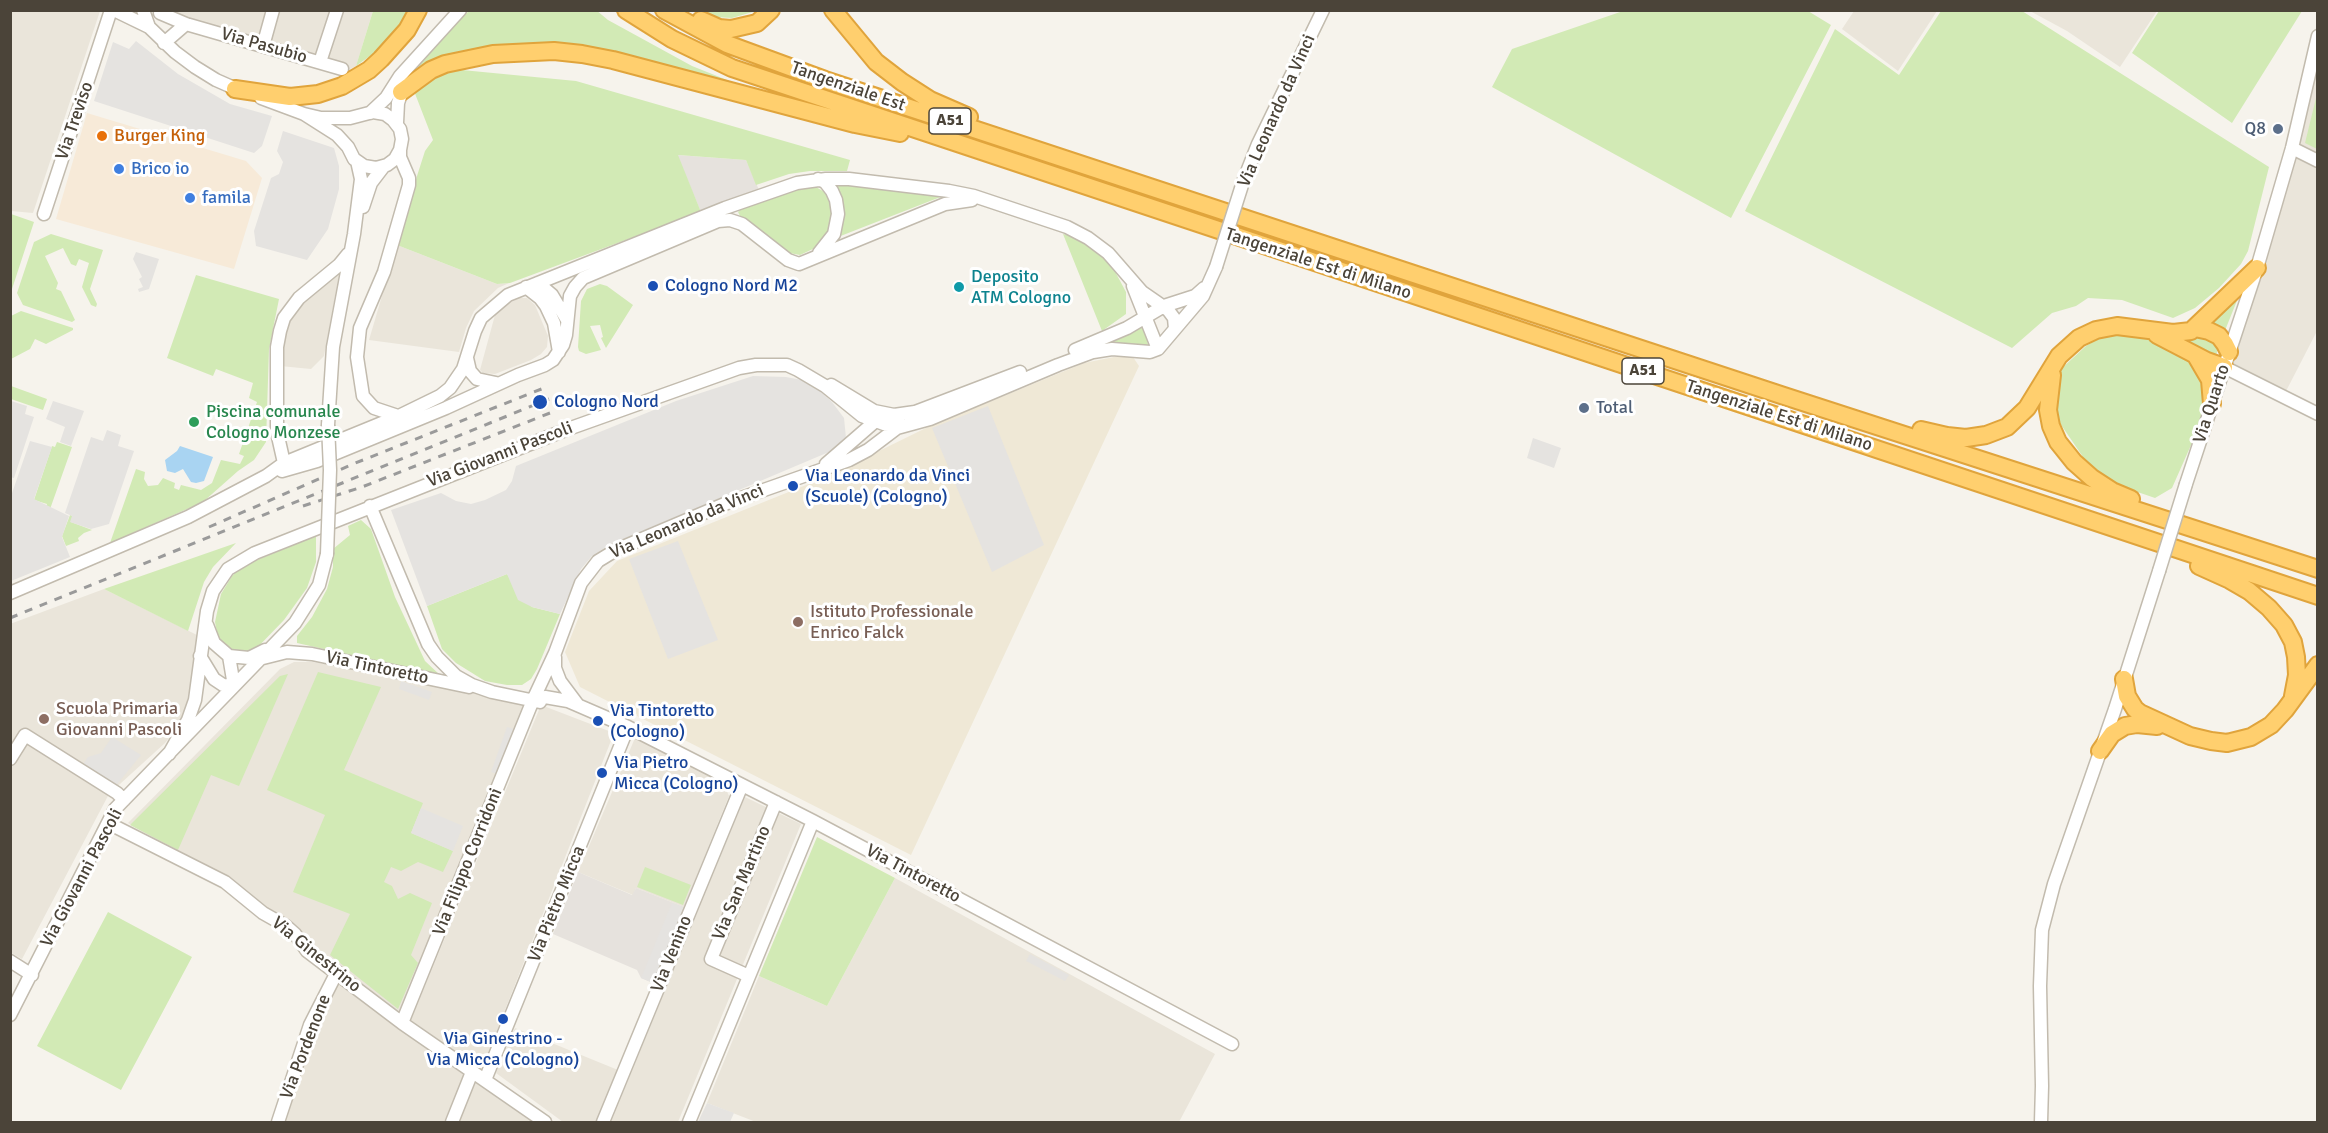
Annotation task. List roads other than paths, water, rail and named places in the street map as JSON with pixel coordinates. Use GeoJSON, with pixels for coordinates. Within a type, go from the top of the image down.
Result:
{"type":"FeatureCollection","features":[{"type":"Feature","properties":{"kind":"highway"},"geometry":{"type":"LineString","coordinates":[[235,89],[278,96],[300,96],[318,94],[342,86],[381,59],[407,30],[418,10]]}},
{"type":"Feature","properties":{"kind":"highway","name":"Tangenziale Est"},"geometry":{"type":"LineString","coordinates":[[626,10],[672,39],[732,68],[968,146]]}},
{"type":"Feature","properties":{"kind":"highway","name":"Tangenziale Est"},"geometry":{"type":"LineString","coordinates":[[664,10],[727,44],[825,80],[1174,195]]}},
{"type":"Feature","properties":{"kind":"highway"},"geometry":{"type":"LineString","coordinates":[[684,10],[706,23],[731,29],[757,23],[771,10]]}},
{"type":"Feature","properties":{"kind":"highway"},"geometry":{"type":"LineString","coordinates":[[833,10],[876,62],[930,100],[1174,195]]}},
{"type":"Feature","properties":{"kind":"highway"},"geometry":{"type":"LineString","coordinates":[[401,92],[431,70],[469,58],[523,52],[582,54],[855,124],[968,146]]}},
{"type":"Feature","properties":{"kind":"highway","name":"Tangenziale Est di Milano"},"geometry":{"type":"LineString","coordinates":[[968,146],[2318,596]]}},
{"type":"Feature","properties":{"kind":"highway","name":"Tangenziale Est di Milano"},"geometry":{"type":"LineString","coordinates":[[1174,195],[1784,396],[2318,568]]}},
{"type":"Feature","properties":{"kind":"highway"},"geometry":{"type":"LineString","coordinates":[[1784,396],[1870,414],[1941,435],[1974,437],[1995,432],[2016,421],[2069,345],[2092,331],[2117,326],[2180,333],[2195,328],[2257,268]]}},
{"type":"Feature","properties":{"kind":"highway"},"geometry":{"type":"LineString","coordinates":[[2143,328],[2207,361],[2227,359],[2224,342],[2219,336],[2195,328]]}},
{"type":"Feature","properties":{"kind":"highway"},"geometry":{"type":"LineString","coordinates":[[2193,354],[2203,364],[2210,380],[2212,404]]}},
{"type":"Feature","properties":{"kind":"highway"},"geometry":{"type":"LineString","coordinates":[[2057,360],[2048,396],[2051,426],[2062,449],[2087,474],[2102,485],[2128,498],[2318,568]]}},
{"type":"Feature","properties":{"kind":"highway"},"geometry":{"type":"LineString","coordinates":[[2148,539],[2242,587],[2260,600],[2280,620],[2291,638],[2295,651],[2297,675],[2292,699]]}},
{"type":"Feature","properties":{"kind":"highway"},"geometry":{"type":"LineString","coordinates":[[2114,711],[2123,722],[2136,716],[2211,741],[2237,741],[2257,734],[2271,725],[2318,665]]}},
{"type":"Feature","properties":{"kind":"highway"},"geometry":{"type":"LineString","coordinates":[[2124,679],[2127,696],[2136,716]]}},
{"type":"Feature","properties":{"kind":"highway"},"geometry":{"type":"LineString","coordinates":[[2100,751],[2114,732],[2136,716]]}},
{"type":"Feature","properties":{"kind":"street"},"geometry":{"type":"LineString","coordinates":[[117,13],[130,15],[141,10],[149,27],[195,67],[235,89],[304,114],[333,131],[357,161],[370,168],[384,166],[394,160],[400,151]]}},
{"type":"Feature","properties":{"kind":"street"},"geometry":{"type":"LineString","coordinates":[[263,46],[273,10]]}},
{"type":"Feature","properties":{"kind":"street"},"geometry":{"type":"LineString","coordinates":[[320,62],[337,10]]}},
{"type":"Feature","properties":{"kind":"street"},"geometry":{"type":"LineString","coordinates":[[348,147],[348,131],[386,98],[400,76],[460,10]]}},
{"type":"Feature","properties":{"kind":"street","name":"Via Leonardo da Vinci"},"geometry":{"type":"LineString","coordinates":[[532,700],[555,653],[581,583],[590,569],[605,555],[727,503],[849,460],[868,450],[903,425],[930,419],[1058,365],[1093,352],[1112,349],[1150,352],[1158,349],[1198,303],[1211,280],[1258,144],[1323,10]]}},
{"type":"Feature","properties":{"kind":"street"},"geometry":{"type":"LineString","coordinates":[[117,13],[149,27]]}},
{"type":"Feature","properties":{"kind":"street","name":"Via Treviso"},"geometry":{"type":"LineString","coordinates":[[44,214],[106,27],[117,13]]}},
{"type":"Feature","properties":{"kind":"street","name":"Via Pasubio"},"geometry":{"type":"LineString","coordinates":[[160,13],[186,24],[342,69]]}},
{"type":"Feature","properties":{"kind":"street"},"geometry":{"type":"LineString","coordinates":[[165,43],[186,24]]}},
{"type":"Feature","properties":{"kind":"street","name":"Via Quarto"},"geometry":{"type":"LineString","coordinates":[[2041,1122],[2042,930],[2054,884],[2114,711],[2257,268],[2292,147],[2318,36]]}},
{"type":"Feature","properties":{"kind":"street"},"geometry":{"type":"LineString","coordinates":[[397,123],[401,92],[412,64]]}},
{"type":"Feature","properties":{"kind":"street"},"geometry":{"type":"LineString","coordinates":[[304,114],[336,119],[387,115],[397,123],[402,135],[400,157],[409,178],[409,185],[384,272],[359,332],[358,366],[369,418],[369,427],[360,444]]}},
{"type":"Feature","properties":{"kind":"street"},"geometry":{"type":"LineString","coordinates":[[2292,147],[2318,161]]}},
{"type":"Feature","properties":{"kind":"street","name":"Via Giovanni Pascoli"},"geometry":{"type":"LineString","coordinates":[[10,1014],[116,809],[295,623],[322,579],[327,554],[330,470],[328,425],[333,346],[354,234],[361,179],[357,161]]}},
{"type":"Feature","properties":{"kind":"street","name":"Via Giovanni Pascoli"},"geometry":{"type":"LineString","coordinates":[[354,234],[371,183],[384,166]]}},
{"type":"Feature","properties":{"kind":"street"},"geometry":{"type":"LineString","coordinates":[[803,263],[825,248],[837,224],[838,209],[834,195],[827,184],[818,179]]}},
{"type":"Feature","properties":{"kind":"street"},"geometry":{"type":"LineString","coordinates":[[10,593],[188,517],[266,476],[445,393],[460,374],[475,331],[483,316],[504,298],[724,208],[782,187],[818,179],[891,183],[963,194],[1067,228],[1088,238],[1108,254],[1142,292],[1164,306],[1174,318],[1175,330]]}},
{"type":"Feature","properties":{"kind":"street"},"geometry":{"type":"LineString","coordinates":[[289,465],[317,462],[545,365],[559,352],[566,338],[572,291],[586,276],[721,220],[742,224],[788,260],[803,263],[945,204],[966,200],[987,201]]}},
{"type":"Feature","properties":{"kind":"street"},"geometry":{"type":"LineString","coordinates":[[289,465],[278,432],[277,347],[282,324],[299,298],[339,265],[351,250]]}},
{"type":"Feature","properties":{"kind":"street"},"geometry":{"type":"LineString","coordinates":[[1130,279],[1158,349]]}},
{"type":"Feature","properties":{"kind":"street"},"geometry":{"type":"LineString","coordinates":[[1127,328],[1134,312],[1130,279]]}},
{"type":"Feature","properties":{"kind":"street"},"geometry":{"type":"LineString","coordinates":[[787,366],[809,372],[878,417],[915,412],[1080,349],[1127,328],[1164,306],[1195,296],[1211,280]]}},
{"type":"Feature","properties":{"kind":"street"},"geometry":{"type":"LineString","coordinates":[[532,285],[552,295],[567,321]]}},
{"type":"Feature","properties":{"kind":"street"},"geometry":{"type":"LineString","coordinates":[[532,285],[554,323],[559,352]]}},
{"type":"Feature","properties":{"kind":"street"},"geometry":{"type":"LineString","coordinates":[[467,358],[470,371],[477,379],[497,384]]}},
{"type":"Feature","properties":{"kind":"street"},"geometry":{"type":"LineString","coordinates":[[2227,359],[2318,414]]}},
{"type":"Feature","properties":{"kind":"street","name":"Via Giovanni Pascoli"},"geometry":{"type":"LineString","coordinates":[[169,754],[192,710],[213,591],[222,576],[234,564],[255,553],[568,429],[739,368],[770,364],[787,366],[809,375],[843,402],[903,425]]}},
{"type":"Feature","properties":{"kind":"street"},"geometry":{"type":"LineString","coordinates":[[363,396],[369,404],[380,411],[399,416]]}},
{"type":"Feature","properties":{"kind":"street"},"geometry":{"type":"LineString","coordinates":[[843,402],[853,422],[853,440]]}},
{"type":"Feature","properties":{"kind":"street"},"geometry":{"type":"LineString","coordinates":[[878,417],[881,433],[878,442]]}},
{"type":"Feature","properties":{"kind":"street","name":"Via Leonardo da Vinci"},"geometry":{"type":"LineString","coordinates":[[821,468],[845,449],[878,417]]}},
{"type":"Feature","properties":{"kind":"street","name":"Via Tintoretto"},"geometry":{"type":"LineString","coordinates":[[370,506],[433,652],[456,676],[492,692]]}},
{"type":"Feature","properties":{"kind":"street"},"geometry":{"type":"LineString","coordinates":[[206,621],[214,643],[229,656],[249,658],[277,643]]}},
{"type":"Feature","properties":{"kind":"street","name":"Via Tintoretto"},"geometry":{"type":"LineString","coordinates":[[262,659],[287,652],[312,654],[585,710],[628,728],[813,821],[1232,1044]]}},
{"type":"Feature","properties":{"kind":"street","name":"Via Tintoretto"},"geometry":{"type":"LineString","coordinates":[[555,653],[555,668],[560,681],[566,692],[585,710]]}},
{"type":"Feature","properties":{"kind":"street"},"geometry":{"type":"LineString","coordinates":[[200,656],[214,679],[223,685],[234,687],[229,656]]}},
{"type":"Feature","properties":{"kind":"street","name":"Via Filippo Corridoni"},"geometry":{"type":"LineString","coordinates":[[402,1023],[532,700]]}},
{"type":"Feature","properties":{"kind":"street","name":"Via Pietro Micca"},"geometry":{"type":"LineString","coordinates":[[485,1080],[628,728]]}},
{"type":"Feature","properties":{"kind":"street"},"geometry":{"type":"LineString","coordinates":[[10,759],[26,735],[117,793],[124,800]]}},
{"type":"Feature","properties":{"kind":"street","name":"Via Venino"},"geometry":{"type":"LineString","coordinates":[[603,1122],[742,785]]}},
{"type":"Feature","properties":{"kind":"street","name":"Via San Martino"},"geometry":{"type":"LineString","coordinates":[[749,976],[711,959],[776,802]]}},
{"type":"Feature","properties":{"kind":"street"},"geometry":{"type":"LineString","coordinates":[[689,1122],[813,821]]}},
{"type":"Feature","properties":{"kind":"street","name":"Via Ginestrino"},"geometry":{"type":"LineString","coordinates":[[108,823],[225,882],[262,913],[286,926],[307,951],[402,1023],[545,1122]]}},
{"type":"Feature","properties":{"kind":"street"},"geometry":{"type":"LineString","coordinates":[[10,961],[32,975]]}},
{"type":"Feature","properties":{"kind":"street","name":"Via Pordenone"},"geometry":{"type":"LineString","coordinates":[[279,1122],[310,1025],[337,972]]}},
{"type":"Feature","properties":{"kind":"street"},"geometry":{"type":"LineString","coordinates":[[452,1122],[472,1072]]}},
{"type":"Feature","properties":{"kind":"water"},"geometry":{"type":"Polygon","coordinates":[[[180,446],[213,457],[204,481],[191,482],[183,469],[175,473],[167,471],[165,460],[180,446]]]}},
{"type":"Feature","properties":{"kind":"railway"},"geometry":{"type":"LineString","coordinates":[[209,527],[353,464],[544,388]]}},
{"type":"Feature","properties":{"kind":"railway"},"geometry":{"type":"LineString","coordinates":[[10,618],[549,399]]}},
{"type":"Feature","properties":{"kind":"railway"},"geometry":{"type":"LineString","coordinates":[[303,506],[362,487],[555,411]]}},
{"type":"Feature","properties":{"kind":"place","name":"Q8"},"geometry":{"type":"Point","coordinates":[2278,129]}},
{"type":"Feature","properties":{"kind":"place","name":"Burger King"},"geometry":{"type":"Point","coordinates":[102,136]}},
{"type":"Feature","properties":{"kind":"place","name":"Brico io"},"geometry":{"type":"Point","coordinates":[119,169]}},
{"type":"Feature","properties":{"kind":"place","name":"famila"},"geometry":{"type":"Point","coordinates":[190,198]}},
{"type":"Feature","properties":{"kind":"place","name":"Cologno Nord M2"},"geometry":{"type":"Point","coordinates":[653,286]}},
{"type":"Feature","properties":{"kind":"place","name":"Deposito ATM Cologno"},"geometry":{"type":"Point","coordinates":[959,287]}},
{"type":"Feature","properties":{"kind":"place","name":"Cologno Nord"},"geometry":{"type":"Point","coordinates":[540,402]}},
{"type":"Feature","properties":{"kind":"place","name":"Total"},"geometry":{"type":"Point","coordinates":[1584,408]}},
{"type":"Feature","properties":{"kind":"place","name":"Piscina comunale Cologno Monzese"},"geometry":{"type":"Point","coordinates":[194,422]}},
{"type":"Feature","properties":{"kind":"place","name":"Via Leonardo da Vinci (Scuole) (Cologno)"},"geometry":{"type":"Point","coordinates":[793,486]}},
{"type":"Feature","properties":{"kind":"place","name":"Istituto Professionale Enrico Falck"},"geometry":{"type":"Point","coordinates":[798,622]}},
{"type":"Feature","properties":{"kind":"place","name":"Scuola Primaria Giovanni Pascoli"},"geometry":{"type":"Point","coordinates":[44,719]}},
{"type":"Feature","properties":{"kind":"place","name":"Via Tintoretto (Cologno)"},"geometry":{"type":"Point","coordinates":[598,721]}},
{"type":"Feature","properties":{"kind":"place","name":"Via Pietro Micca (Cologno)"},"geometry":{"type":"Point","coordinates":[602,773]}},
{"type":"Feature","properties":{"kind":"place","name":"Via Ginestrino - Via Micca (Cologno)"},"geometry":{"type":"Point","coordinates":[503,1019]}}]}
